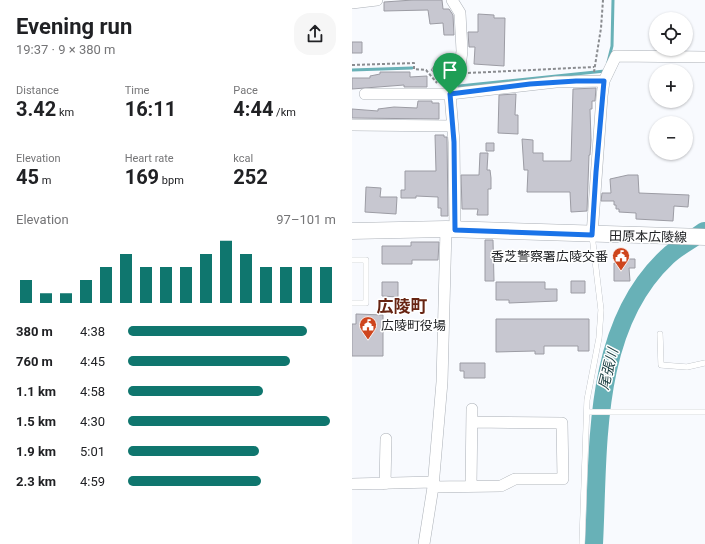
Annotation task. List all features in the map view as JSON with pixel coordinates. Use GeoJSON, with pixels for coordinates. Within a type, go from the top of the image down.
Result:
{"type":"FeatureCollection","features":[{"type":"Feature","properties":{"kind":"main road","name":"田原本広陵線"},"geometry":{"type":"LineString","coordinates":[[352,231],[450,229],[592,235],[705,237]]}},
{"type":"Feature","properties":{"kind":"street"},"geometry":{"type":"LineString","coordinates":[[352,3],[377,0]]}},
{"type":"Feature","properties":{"kind":"street"},"geometry":{"type":"LineString","coordinates":[[424,544],[433,485],[442,382],[450,229],[453,126],[451,91],[458,74],[462,51],[460,12],[452,0]]}},
{"type":"Feature","properties":{"kind":"street"},"geometry":{"type":"LineString","coordinates":[[592,235],[604,81],[616,56],[705,57]]}},
{"type":"Feature","properties":{"kind":"street"},"geometry":{"type":"LineString","coordinates":[[365,94],[451,91],[549,82],[604,81]]}},
{"type":"Feature","properties":{"kind":"street"},"geometry":{"type":"LineString","coordinates":[[352,125],[453,126]]}},
{"type":"Feature","properties":{"kind":"street"},"geometry":{"type":"LineString","coordinates":[[471,486],[472,409]]}},
{"type":"Feature","properties":{"kind":"street"},"geometry":{"type":"LineString","coordinates":[[352,484],[501,486],[515,479],[563,478],[562,423],[472,422]]}},
{"type":"Feature","properties":{"kind":"street"},"geometry":{"type":"LineString","coordinates":[[385,484],[386,439]]}},
{"type":"Feature","properties":{"kind":"lane"},"geometry":{"type":"LineString","coordinates":[[582,544],[589,412],[587,400],[599,338],[601,310],[592,235]]}},
{"type":"Feature","properties":{"kind":"lane"},"geometry":{"type":"LineString","coordinates":[[352,260],[366,260],[366,303],[352,303]]}},
{"type":"Feature","properties":{"kind":"lane"},"geometry":{"type":"LineString","coordinates":[[660,334],[661,365],[687,367],[705,363]]}},
{"type":"Feature","properties":{"kind":"lane"},"geometry":{"type":"LineString","coordinates":[[589,412],[705,412]]}},
{"type":"Feature","properties":{"kind":"path"},"geometry":{"type":"LineString","coordinates":[[458,74],[594,67],[601,28],[603,0]]}},
{"type":"Feature","properties":{"kind":"path"},"geometry":{"type":"LineString","coordinates":[[352,65],[414,63],[414,69],[426,70],[438,84],[451,91]]}},
{"type":"Feature","properties":{"kind":"building"},"geometry":{"type":"Polygon","coordinates":[[[442,0],[443,9],[449,9],[453,15],[454,35],[444,35],[443,23],[430,24],[428,10],[384,11],[384,2],[442,0]]]}},
{"type":"Feature","properties":{"kind":"building"},"geometry":{"type":"Polygon","coordinates":[[[478,14],[494,15],[494,18],[505,18],[504,66],[474,64],[475,47],[469,47],[468,32],[478,32],[478,14]]]}},
{"type":"Feature","properties":{"kind":"building"},"geometry":{"type":"Polygon","coordinates":[[[352,42],[362,42],[362,53],[352,53],[352,42]]]}},
{"type":"Feature","properties":{"kind":"building"},"geometry":{"type":"Polygon","coordinates":[[[438,61],[442,61],[452,68],[446,81],[431,70],[438,61]]]}},
{"type":"Feature","properties":{"kind":"building"},"geometry":{"type":"Polygon","coordinates":[[[380,72],[410,72],[410,77],[427,76],[427,87],[404,87],[404,85],[352,89],[352,78],[370,78],[370,76],[380,74],[380,72]]]}},
{"type":"Feature","properties":{"kind":"building"},"geometry":{"type":"Polygon","coordinates":[[[596,88],[595,101],[592,101],[592,109],[590,109],[591,140],[587,211],[571,212],[570,192],[527,192],[528,170],[524,170],[522,139],[533,140],[533,153],[543,153],[543,161],[571,161],[573,89],[596,88]]]}},
{"type":"Feature","properties":{"kind":"building"},"geometry":{"type":"Polygon","coordinates":[[[516,94],[515,115],[518,115],[518,134],[498,133],[499,95],[516,94]]]}},
{"type":"Feature","properties":{"kind":"building"},"geometry":{"type":"Polygon","coordinates":[[[418,101],[432,101],[432,103],[439,103],[439,119],[352,118],[352,109],[378,111],[378,109],[394,107],[417,108],[418,101]]]}},
{"type":"Feature","properties":{"kind":"building"},"geometry":{"type":"Polygon","coordinates":[[[435,135],[444,135],[444,137],[447,137],[448,216],[441,216],[441,208],[438,208],[438,197],[416,196],[416,198],[401,198],[401,190],[405,190],[405,171],[436,171],[435,135]]]}},
{"type":"Feature","properties":{"kind":"building"},"geometry":{"type":"Polygon","coordinates":[[[486,143],[494,143],[494,151],[486,151],[486,143]]]}},
{"type":"Feature","properties":{"kind":"building"},"geometry":{"type":"Polygon","coordinates":[[[480,153],[488,153],[487,170],[490,170],[491,189],[488,189],[488,215],[477,215],[478,209],[462,209],[461,175],[479,175],[480,153]]]}},
{"type":"Feature","properties":{"kind":"building"},"geometry":{"type":"Polygon","coordinates":[[[628,175],[638,175],[639,193],[689,195],[688,207],[674,206],[673,221],[636,219],[636,213],[619,212],[619,209],[616,209],[616,205],[614,205],[614,201],[601,201],[602,193],[611,193],[610,179],[628,175]]]}},
{"type":"Feature","properties":{"kind":"building"},"geometry":{"type":"Polygon","coordinates":[[[366,187],[381,188],[380,197],[397,197],[396,214],[365,212],[366,187]]]}},
{"type":"Feature","properties":{"kind":"building"},"geometry":{"type":"Polygon","coordinates":[[[485,240],[493,240],[494,281],[485,281],[485,240]]]}},
{"type":"Feature","properties":{"kind":"building"},"geometry":{"type":"Polygon","coordinates":[[[411,242],[439,242],[438,260],[412,260],[412,264],[382,264],[382,246],[411,246],[411,242]]]}},
{"type":"Feature","properties":{"kind":"building"},"geometry":{"type":"Polygon","coordinates":[[[621,259],[635,259],[635,268],[629,268],[630,281],[614,281],[614,263],[621,263],[621,259]]]}},
{"type":"Feature","properties":{"kind":"building"},"geometry":{"type":"Polygon","coordinates":[[[571,281],[585,281],[585,293],[571,293],[571,281]]]}},
{"type":"Feature","properties":{"kind":"building"},"geometry":{"type":"Polygon","coordinates":[[[382,282],[398,282],[398,297],[382,296],[382,282]]]}},
{"type":"Feature","properties":{"kind":"building"},"geometry":{"type":"Polygon","coordinates":[[[496,282],[545,282],[545,289],[557,289],[557,301],[509,303],[509,300],[496,300],[496,282]]]}},
{"type":"Feature","properties":{"kind":"building","name":"広陵町役場"},"geometry":{"type":"Polygon","coordinates":[[[356,314],[383,315],[383,356],[352,356],[352,324],[356,324],[356,314]]]}},
{"type":"Feature","properties":{"kind":"building"},"geometry":{"type":"Polygon","coordinates":[[[496,319],[589,319],[589,351],[578,351],[578,346],[544,346],[544,354],[535,354],[535,351],[496,352],[496,319]]]}},
{"type":"Feature","properties":{"kind":"building"},"geometry":{"type":"Polygon","coordinates":[[[460,363],[485,363],[485,378],[464,378],[464,371],[460,371],[460,363]]]}},
{"type":"Feature","properties":{"kind":"waterway"},"geometry":{"type":"LineString","coordinates":[[608,62],[612,46],[613,0]]}},
{"type":"Feature","properties":{"kind":"waterway"},"geometry":{"type":"LineString","coordinates":[[352,70],[412,68]]}},
{"type":"Feature","properties":{"kind":"waterway"},"geometry":{"type":"LineString","coordinates":[[459,86],[605,71]]}},
{"type":"Feature","properties":{"kind":"waterway","name":"尾張川"},"geometry":{"type":"LineString","coordinates":[[594,544],[599,430],[604,392],[612,354],[624,318],[642,286],[667,257],[704,231]]}},
{"type":"Feature","properties":{"kind":"place","name":"香芝警察署広陵交番"},"geometry":{"type":"Point","coordinates":[621,271]}},
{"type":"Feature","properties":{"kind":"place","name":"広陵町役場"},"geometry":{"type":"Point","coordinates":[368,340]}},
{"type":"Feature","properties":{"kind":"district","name":"広陵町"},"geometry":{"type":"Point","coordinates":[402,306]}},
{"type":"Feature","properties":{"kind":"route"},"geometry":{"type":"LineString","coordinates":[[604,81],[592,235],[455,230],[454,142],[450,94],[530,84],[604,81]]}}]}
